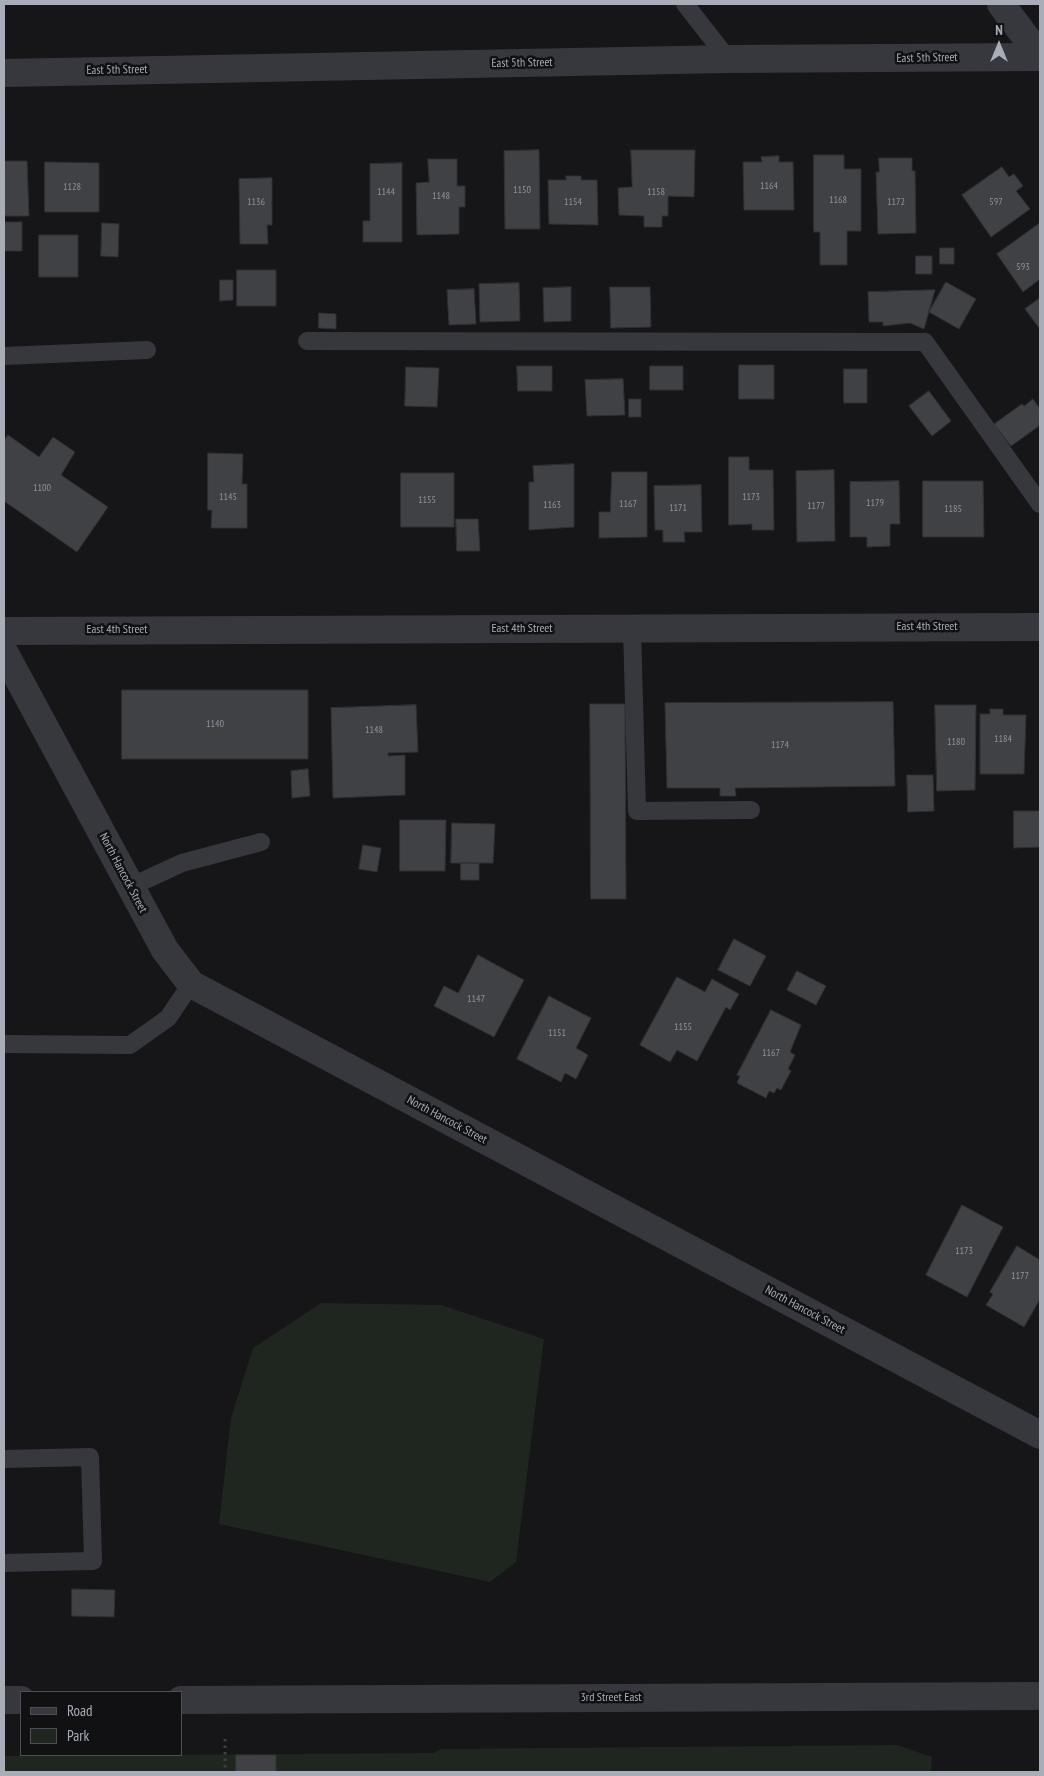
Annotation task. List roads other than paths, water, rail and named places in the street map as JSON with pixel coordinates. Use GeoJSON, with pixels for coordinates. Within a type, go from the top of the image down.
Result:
{"type":"FeatureCollection","features":[{"type":"Feature","properties":{"kind":"street"},"geometry":{"type":"LineString","coordinates":[[1001,4],[1040,56]]}},
{"type":"Feature","properties":{"kind":"street","name":"East 5th Street"},"geometry":{"type":"LineString","coordinates":[[4,72],[1040,56]]}},
{"type":"Feature","properties":{"kind":"street","name":"East 4th Street"},"geometry":{"type":"LineString","coordinates":[[4,631],[1040,627]]}},
{"type":"Feature","properties":{"kind":"street","name":"North Hancock Street"},"geometry":{"type":"LineString","coordinates":[[4,652],[165,950],[191,984],[1040,1434]]}},
{"type":"Feature","properties":{"kind":"street","name":"3rd Street East"},"geometry":{"type":"LineString","coordinates":[[182,1700],[1040,1696]]}},
{"type":"Feature","properties":{"kind":"street"},"geometry":{"type":"LineString","coordinates":[[4,1700],[20,1700]]}},
{"type":"Feature","properties":{"kind":"lane"},"geometry":{"type":"LineString","coordinates":[[686,4],[728,60]]}},
{"type":"Feature","properties":{"kind":"lane"},"geometry":{"type":"LineString","coordinates":[[307,341],[925,342],[1040,504]]}},
{"type":"Feature","properties":{"kind":"lane"},"geometry":{"type":"LineString","coordinates":[[4,356],[147,350]]}},
{"type":"Feature","properties":{"kind":"lane"},"geometry":{"type":"LineString","coordinates":[[632,628],[637,811],[751,810]]}},
{"type":"Feature","properties":{"kind":"lane"},"geometry":{"type":"LineString","coordinates":[[130,887],[182,863],[261,842]]}},
{"type":"Feature","properties":{"kind":"lane"},"geometry":{"type":"LineString","coordinates":[[4,1044],[130,1044],[168,1018],[191,984]]}},
{"type":"Feature","properties":{"kind":"lane"},"geometry":{"type":"LineString","coordinates":[[4,1459],[90,1457],[93,1561],[4,1563]]}}]}
